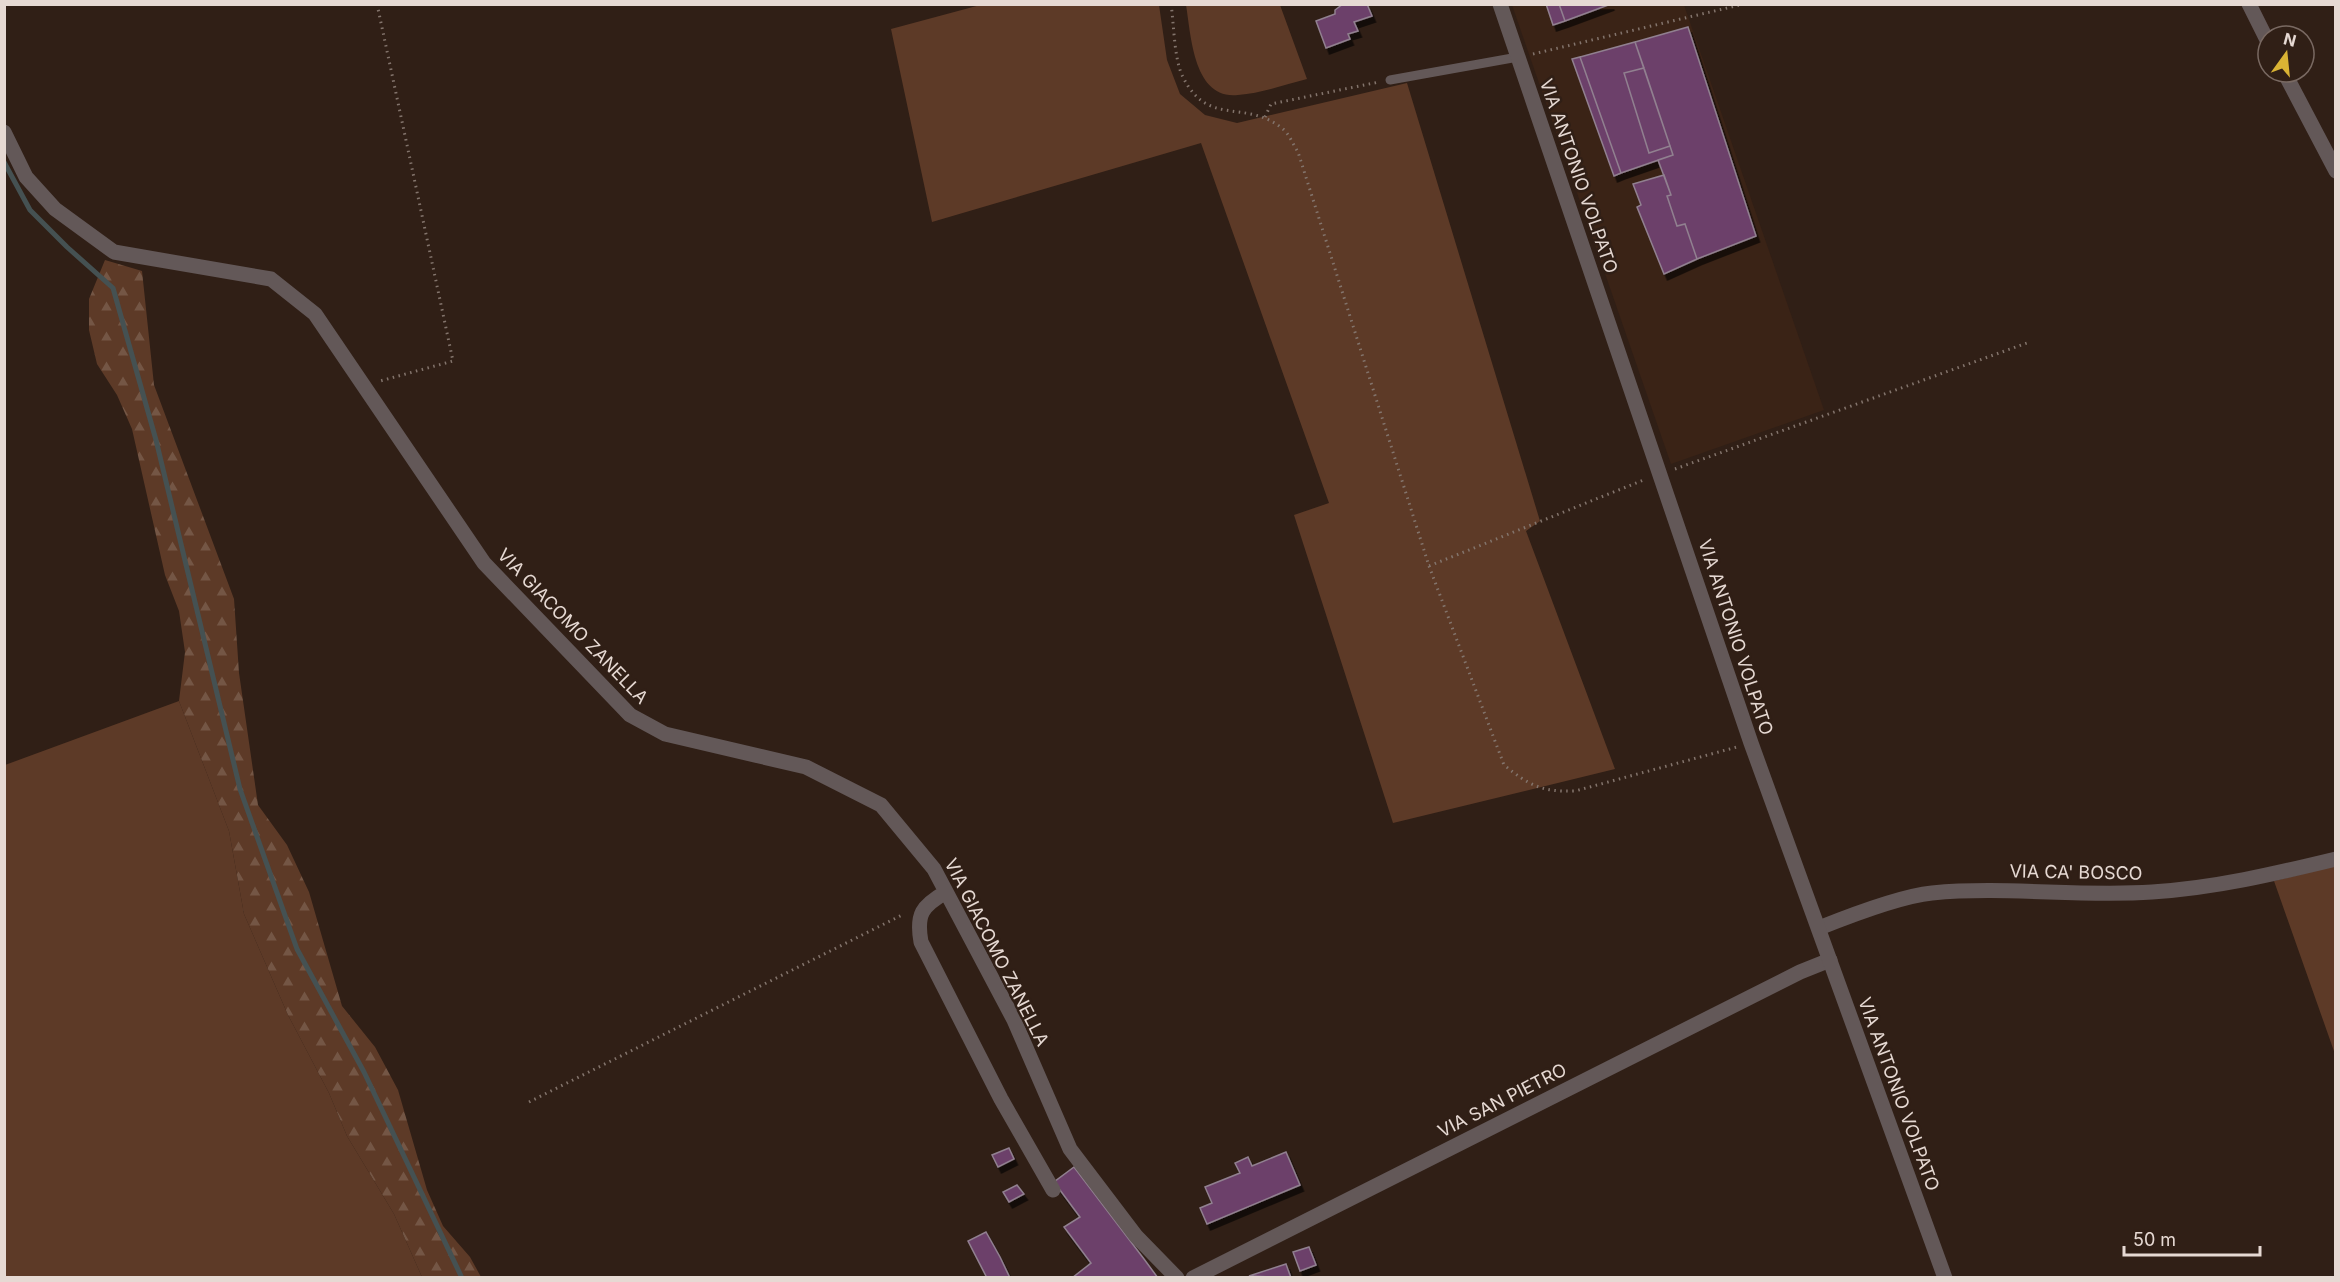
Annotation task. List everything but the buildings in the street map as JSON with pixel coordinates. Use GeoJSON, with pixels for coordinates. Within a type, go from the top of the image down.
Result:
{"type":"FeatureCollection","features":[{"type":"Feature","properties":{"kind":"street","name":"VIA ANTONIO VOLPATO"},"geometry":{"type":"LineString","coordinates":[[1500,4],[1750,743],[1945,1278]]}},
{"type":"Feature","properties":{"kind":"street"},"geometry":{"type":"LineString","coordinates":[[2249,4],[2259,24]]}},
{"type":"Feature","properties":{"kind":"street"},"geometry":{"type":"LineString","coordinates":[[2290,84],[2336,171]]}},
{"type":"Feature","properties":{"kind":"street","name":"VIA GIACOMO ZANELLA"},"geometry":{"type":"LineString","coordinates":[[4,132],[26,177],[55,209],[114,252],[271,279],[315,314],[484,563],[630,716],[665,734],[806,767],[881,805],[934,869],[1014,1020],[1070,1149],[1136,1236],[1177,1278]]}},
{"type":"Feature","properties":{"kind":"street","name":"VIA CA' BOSCO"},"geometry":{"type":"LineString","coordinates":[[1819,928],[1853,915],[1930,893],[2031,890],[2150,892],[2230,885],[2336,860]]}},
{"type":"Feature","properties":{"kind":"street"},"geometry":{"type":"LineString","coordinates":[[946,892],[927,903],[920,916],[921,942],[1001,1099],[1053,1190]]}},
{"type":"Feature","properties":{"kind":"street","name":"VIA SAN PIETRO"},"geometry":{"type":"LineString","coordinates":[[1193,1278],[1800,972],[1830,960]]}},
{"type":"Feature","properties":{"kind":"lane"},"geometry":{"type":"LineString","coordinates":[[1390,80],[1518,57]]}},
{"type":"Feature","properties":{"kind":"path"},"geometry":{"type":"LineString","coordinates":[[363,386],[453,361],[377,4]]}},
{"type":"Feature","properties":{"kind":"path"},"geometry":{"type":"LineString","coordinates":[[1170,4],[1181,74],[1195,97],[1212,109],[1243,111],[1265,117],[1285,130],[1298,152],[1429,566],[1504,765],[1524,782],[1549,792],[1575,791],[1750,743]]}},
{"type":"Feature","properties":{"kind":"path"},"geometry":{"type":"LineString","coordinates":[[1518,57],[1744,4]]}},
{"type":"Feature","properties":{"kind":"path"},"geometry":{"type":"LineString","coordinates":[[1265,117],[1271,104],[1390,80]]}},
{"type":"Feature","properties":{"kind":"path"},"geometry":{"type":"LineString","coordinates":[[1429,566],[1660,474],[2027,342]]}},
{"type":"Feature","properties":{"kind":"path"},"geometry":{"type":"LineString","coordinates":[[528,1102],[927,903]]}},
{"type":"Feature","properties":{"kind":"shaded area"},"geometry":{"type":"Polygon","coordinates":[[[1512,5],[1684,5],[1824,410],[1671,464],[1512,5]]]}},
{"type":"Feature","properties":{"kind":"green space"},"geometry":{"type":"Polygon","coordinates":[[[984,4],[1159,5],[1167,60],[1180,94],[1205,115],[1237,123],[1407,83],[1540,521],[1526,531],[1615,769],[1393,823],[1294,515],[1329,503],[1201,143],[932,222],[891,29],[984,4]]]}},
{"type":"Feature","properties":{"kind":"green space"},"geometry":{"type":"Polygon","coordinates":[[[1186,5],[1280,5],[1307,79],[1264,91],[1238,95],[1223,94],[1212,87],[1203,76],[1197,63],[1186,5]]]}},
{"type":"Feature","properties":{"kind":"green space"},"geometry":{"type":"Polygon","coordinates":[[[105,260],[142,271],[154,385],[234,599],[239,673],[258,805],[287,845],[309,892],[342,1006],[375,1047],[398,1090],[427,1190],[443,1226],[470,1257],[481,1277],[422,1277],[394,1214],[347,1136],[329,1093],[288,1015],[244,914],[229,831],[179,701],[185,652],[179,611],[165,575],[132,429],[117,395],[97,364],[89,330],[89,299],[105,260]]]}},
{"type":"Feature","properties":{"kind":"green space"},"geometry":{"type":"Polygon","coordinates":[[[179,701],[229,831],[244,914],[288,1015],[329,1093],[347,1136],[394,1214],[422,1277],[5,1278],[5,765],[179,701]]]}},
{"type":"Feature","properties":{"kind":"green space"},"geometry":{"type":"Polygon","coordinates":[[[2335,866],[2335,1054],[2274,881],[2335,866]]]}},
{"type":"Feature","properties":{"kind":"waterway"},"geometry":{"type":"LineString","coordinates":[[4,162],[30,210],[113,288],[156,440],[240,789],[297,949],[364,1072],[462,1278]]}}]}
